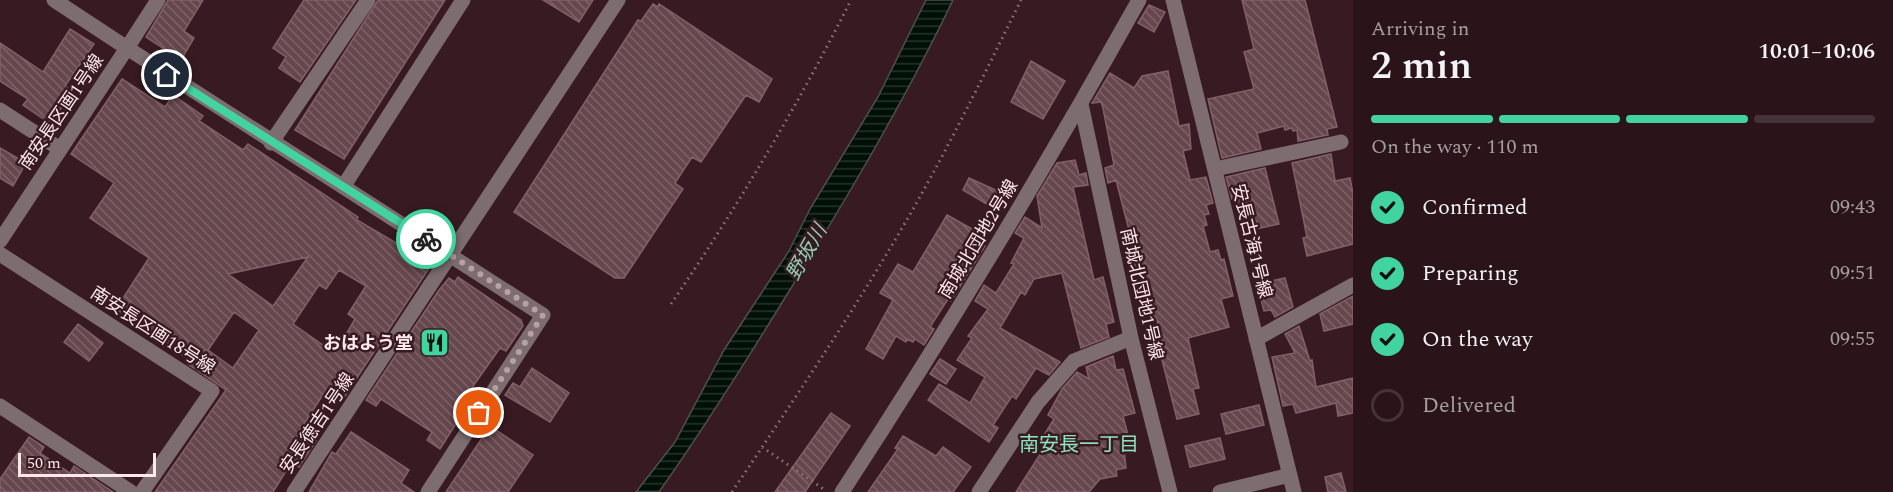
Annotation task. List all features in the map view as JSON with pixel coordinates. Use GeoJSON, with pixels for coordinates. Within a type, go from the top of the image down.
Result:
{"type":"FeatureCollection","features":[{"type":"Feature","properties":{"kind":"street","name":"南安長区画1号線"},"geometry":{"type":"LineString","coordinates":[[0,240],[127,48],[54,0]]}},
{"type":"Feature","properties":{"kind":"street"},"geometry":{"type":"LineString","coordinates":[[158,0],[127,48],[271,143],[543,315],[428,492]]}},
{"type":"Feature","properties":{"kind":"street"},"geometry":{"type":"LineString","coordinates":[[271,143],[368,0]]}},
{"type":"Feature","properties":{"kind":"street"},"geometry":{"type":"LineString","coordinates":[[343,187],[463,0]]}},
{"type":"Feature","properties":{"kind":"street","name":"安長徳吉1号線"},"geometry":{"type":"LineString","coordinates":[[294,492],[618,0]]}},
{"type":"Feature","properties":{"kind":"street","name":"南城北団地2号線"},"geometry":{"type":"LineString","coordinates":[[842,492],[936,349],[1081,104],[1139,0]]}},
{"type":"Feature","properties":{"kind":"street","name":"安長古海1号線"},"geometry":{"type":"LineString","coordinates":[[1173,0],[1294,492]]}},
{"type":"Feature","properties":{"kind":"street","name":"南城北団地1号線"},"geometry":{"type":"LineString","coordinates":[[1081,104],[1131,338],[1170,492]]}},
{"type":"Feature","properties":{"kind":"street"},"geometry":{"type":"LineString","coordinates":[[0,110],[60,149]]}},
{"type":"Feature","properties":{"kind":"street"},"geometry":{"type":"LineString","coordinates":[[1215,169],[1341,142]]}},
{"type":"Feature","properties":{"kind":"street","name":"南安長区画18号線"},"geometry":{"type":"LineString","coordinates":[[0,254],[212,392],[142,492]]}},
{"type":"Feature","properties":{"kind":"street"},"geometry":{"type":"LineString","coordinates":[[1256,339],[1353,285]]}},
{"type":"Feature","properties":{"kind":"street"},"geometry":{"type":"LineString","coordinates":[[979,492],[1038,402],[1074,361],[1131,338]]}},
{"type":"Feature","properties":{"kind":"street"},"geometry":{"type":"LineString","coordinates":[[0,406],[130,492]]}},
{"type":"Feature","properties":{"kind":"street"},"geometry":{"type":"LineString","coordinates":[[1220,492],[1290,475]]}},
{"type":"Feature","properties":{"kind":"path"},"geometry":{"type":"LineString","coordinates":[[671,304],[721,230],[778,136],[851,0]]}},
{"type":"Feature","properties":{"kind":"path"},"geometry":{"type":"LineString","coordinates":[[732,492],[839,331],[903,226],[1021,0]]}},
{"type":"Feature","properties":{"kind":"path"},"geometry":{"type":"LineString","coordinates":[[762,447],[828,492]]}},
{"type":"Feature","properties":{"kind":"water","name":"野坂川"},"geometry":{"type":"Polygon","coordinates":[[[926,0],[953,0],[914,77],[850,190],[738,374],[659,492],[636,492],[675,442],[724,350],[789,251],[810,209],[878,97],[926,0]]]}},
{"type":"Feature","properties":{"kind":"building"},"geometry":{"type":"Polygon","coordinates":[[[168,0],[203,0],[184,31],[194,38],[181,60],[146,37],[168,0]]]}},
{"type":"Feature","properties":{"kind":"building"},"geometry":{"type":"Polygon","coordinates":[[[304,0],[356,0],[300,82],[279,68],[286,57],[273,48],[304,0]]]}},
{"type":"Feature","properties":{"kind":"building"},"geometry":{"type":"Polygon","coordinates":[[[378,0],[445,0],[344,159],[295,130],[378,0]]]}},
{"type":"Feature","properties":{"kind":"building"},"geometry":{"type":"Polygon","coordinates":[[[543,0],[593,0],[579,22],[543,0]]]}},
{"type":"Feature","properties":{"kind":"building"},"geometry":{"type":"Polygon","coordinates":[[[1242,0],[1305,0],[1337,127],[1327,129],[1328,135],[1298,141],[1297,130],[1293,131],[1292,128],[1285,130],[1284,126],[1257,133],[1261,149],[1222,158],[1208,99],[1254,89],[1244,52],[1254,49],[1242,0]]]}},
{"type":"Feature","properties":{"kind":"building"},"geometry":{"type":"Polygon","coordinates":[[[653,4],[658,7],[659,4],[772,79],[759,102],[746,95],[701,162],[692,157],[675,183],[683,189],[624,278],[615,278],[514,212],[638,20],[641,21],[653,4]]]}},
{"type":"Feature","properties":{"kind":"building"},"geometry":{"type":"Polygon","coordinates":[[[1149,5],[1165,12],[1154,32],[1138,23],[1149,5]]]}},
{"type":"Feature","properties":{"kind":"building"},"geometry":{"type":"Polygon","coordinates":[[[70,29],[94,44],[65,86],[72,91],[51,124],[23,105],[28,99],[0,81],[0,43],[43,72],[70,29]]]}},
{"type":"Feature","properties":{"kind":"building"},"geometry":{"type":"Polygon","coordinates":[[[1031,61],[1065,81],[1043,119],[1011,102],[1031,61]]]}},
{"type":"Feature","properties":{"kind":"building"},"geometry":{"type":"Polygon","coordinates":[[[1168,71],[1179,126],[1189,124],[1191,149],[1183,151],[1190,180],[1206,177],[1213,203],[1206,205],[1209,214],[1204,215],[1207,225],[1203,226],[1210,252],[1218,250],[1221,260],[1224,259],[1233,296],[1221,299],[1229,327],[1188,338],[1199,388],[1193,389],[1199,414],[1177,419],[1159,348],[1164,347],[1156,317],[1152,318],[1140,275],[1134,277],[1125,231],[1129,230],[1116,180],[1108,183],[1105,168],[1114,165],[1103,108],[1101,102],[1092,103],[1110,73],[1134,88],[1142,76],[1168,71]]]}},
{"type":"Feature","properties":{"kind":"building"},"geometry":{"type":"Polygon","coordinates":[[[122,79],[165,107],[173,95],[203,116],[199,121],[243,150],[248,144],[358,217],[357,220],[396,243],[400,237],[426,254],[430,267],[343,399],[326,390],[300,430],[316,441],[299,467],[291,463],[273,492],[155,492],[226,390],[188,364],[190,361],[160,341],[162,338],[116,309],[149,258],[90,218],[114,183],[71,154],[122,79]],[[308,257],[228,274],[273,306],[308,257]],[[339,270],[326,289],[319,285],[293,324],[323,345],[337,350],[355,319],[348,314],[366,286],[339,270]],[[234,312],[208,350],[233,368],[259,330],[234,312]]]}},
{"type":"Feature","properties":{"kind":"building"},"geometry":{"type":"Polygon","coordinates":[[[0,148],[26,163],[13,186],[0,178],[0,148]]]}},
{"type":"Feature","properties":{"kind":"building"},"geometry":{"type":"Polygon","coordinates":[[[1331,154],[1335,181],[1350,178],[1353,193],[1353,244],[1307,256],[1303,238],[1307,237],[1292,163],[1331,154]]]}},
{"type":"Feature","properties":{"kind":"building"},"geometry":{"type":"Polygon","coordinates":[[[1075,160],[1079,175],[1086,173],[1088,185],[1073,187],[1094,280],[1103,277],[1114,322],[1106,324],[1109,337],[1081,348],[1062,273],[1034,279],[1025,295],[1021,292],[1000,328],[1060,362],[1049,375],[1036,368],[1016,399],[1012,396],[993,425],[998,428],[989,442],[928,400],[939,384],[970,403],[985,377],[957,360],[972,338],[968,336],[988,309],[975,301],[984,285],[996,293],[1014,264],[1011,263],[1024,238],[1015,233],[1025,217],[1042,228],[1037,196],[1057,163],[1075,160]]]}},
{"type":"Feature","properties":{"kind":"building"},"geometry":{"type":"Polygon","coordinates":[[[1265,168],[1279,224],[1251,230],[1248,220],[1240,221],[1236,198],[1232,199],[1226,177],[1265,168]]]}},
{"type":"Feature","properties":{"kind":"building"},"geometry":{"type":"Polygon","coordinates":[[[969,178],[998,191],[990,206],[963,190],[969,178]]]}},
{"type":"Feature","properties":{"kind":"building"},"geometry":{"type":"Polygon","coordinates":[[[947,215],[974,230],[970,236],[985,246],[951,301],[948,299],[930,327],[934,329],[924,345],[915,339],[913,342],[907,339],[906,342],[896,336],[883,359],[866,349],[893,300],[880,293],[898,264],[913,272],[947,215]]]}},
{"type":"Feature","properties":{"kind":"building"},"geometry":{"type":"Polygon","coordinates":[[[458,277],[521,320],[523,326],[506,351],[500,348],[471,389],[476,392],[440,449],[427,440],[432,432],[381,399],[376,406],[366,400],[439,290],[449,278],[455,282],[458,277]]]}},
{"type":"Feature","properties":{"kind":"building"},"geometry":{"type":"Polygon","coordinates":[[[1285,278],[1293,307],[1275,317],[1271,310],[1264,311],[1257,284],[1285,278]]]}},
{"type":"Feature","properties":{"kind":"building"},"geometry":{"type":"Polygon","coordinates":[[[1353,296],[1353,324],[1324,331],[1320,314],[1353,296]]]}},
{"type":"Feature","properties":{"kind":"building"},"geometry":{"type":"Polygon","coordinates":[[[78,324],[103,343],[89,361],[64,342],[78,324]]]}},
{"type":"Feature","properties":{"kind":"building"},"geometry":{"type":"Polygon","coordinates":[[[1299,326],[1310,361],[1312,360],[1316,387],[1353,378],[1353,413],[1338,416],[1336,403],[1296,413],[1293,404],[1283,406],[1272,357],[1295,353],[1285,334],[1299,326]]]}},
{"type":"Feature","properties":{"kind":"building"},"geometry":{"type":"Polygon","coordinates":[[[1113,356],[1116,370],[1123,369],[1135,413],[1123,416],[1129,439],[1123,441],[1126,468],[1116,470],[1117,476],[1100,479],[1089,492],[1016,492],[1050,439],[1044,435],[1054,419],[1048,415],[1062,389],[1077,372],[1089,379],[1086,367],[1113,356]]]}},
{"type":"Feature","properties":{"kind":"building"},"geometry":{"type":"Polygon","coordinates":[[[940,359],[956,369],[946,384],[930,374],[940,359]]]}},
{"type":"Feature","properties":{"kind":"building"},"geometry":{"type":"Polygon","coordinates":[[[532,368],[569,393],[550,422],[505,395],[513,383],[520,387],[532,368]]]}},
{"type":"Feature","properties":{"kind":"building"},"geometry":{"type":"Polygon","coordinates":[[[1259,405],[1264,425],[1226,434],[1221,414],[1259,405]]]}},
{"type":"Feature","properties":{"kind":"building"},"geometry":{"type":"Polygon","coordinates":[[[831,413],[850,426],[805,492],[775,492],[831,413]]]}},
{"type":"Feature","properties":{"kind":"building"},"geometry":{"type":"Polygon","coordinates":[[[490,426],[533,455],[508,492],[446,492],[490,426]]]}},
{"type":"Feature","properties":{"kind":"building"},"geometry":{"type":"Polygon","coordinates":[[[351,432],[409,470],[401,483],[414,492],[309,492],[332,452],[336,454],[351,432]]]}},
{"type":"Feature","properties":{"kind":"building"},"geometry":{"type":"Polygon","coordinates":[[[903,436],[936,456],[943,447],[971,467],[953,492],[868,492],[898,449],[895,448],[903,436]]]}},
{"type":"Feature","properties":{"kind":"building"},"geometry":{"type":"Polygon","coordinates":[[[29,437],[44,447],[40,453],[70,473],[74,466],[113,492],[0,492],[0,479],[29,437]]]}},
{"type":"Feature","properties":{"kind":"building"},"geometry":{"type":"Polygon","coordinates":[[[1220,438],[1225,459],[1190,467],[1185,446],[1220,438]]]}},
{"type":"Feature","properties":{"kind":"building"},"geometry":{"type":"Polygon","coordinates":[[[1341,473],[1346,492],[1328,492],[1325,477],[1341,473]]]}},
{"type":"Feature","properties":{"kind":"way so far"},"geometry":{"type":"LineString","coordinates":[[426,239],[543,315],[479,413]]}},
{"type":"Feature","properties":{"kind":"place","name":"おはよう堂"},"geometry":{"type":"Point","coordinates":[434,343]}},
{"type":"Feature","properties":{"kind":"district","name":"南安長一丁目"},"geometry":{"type":"Point","coordinates":[1079,444]}},
{"type":"Feature","properties":{"kind":"route"},"geometry":{"type":"LineString","coordinates":[[167,75],[271,143],[426,239]]}}]}
